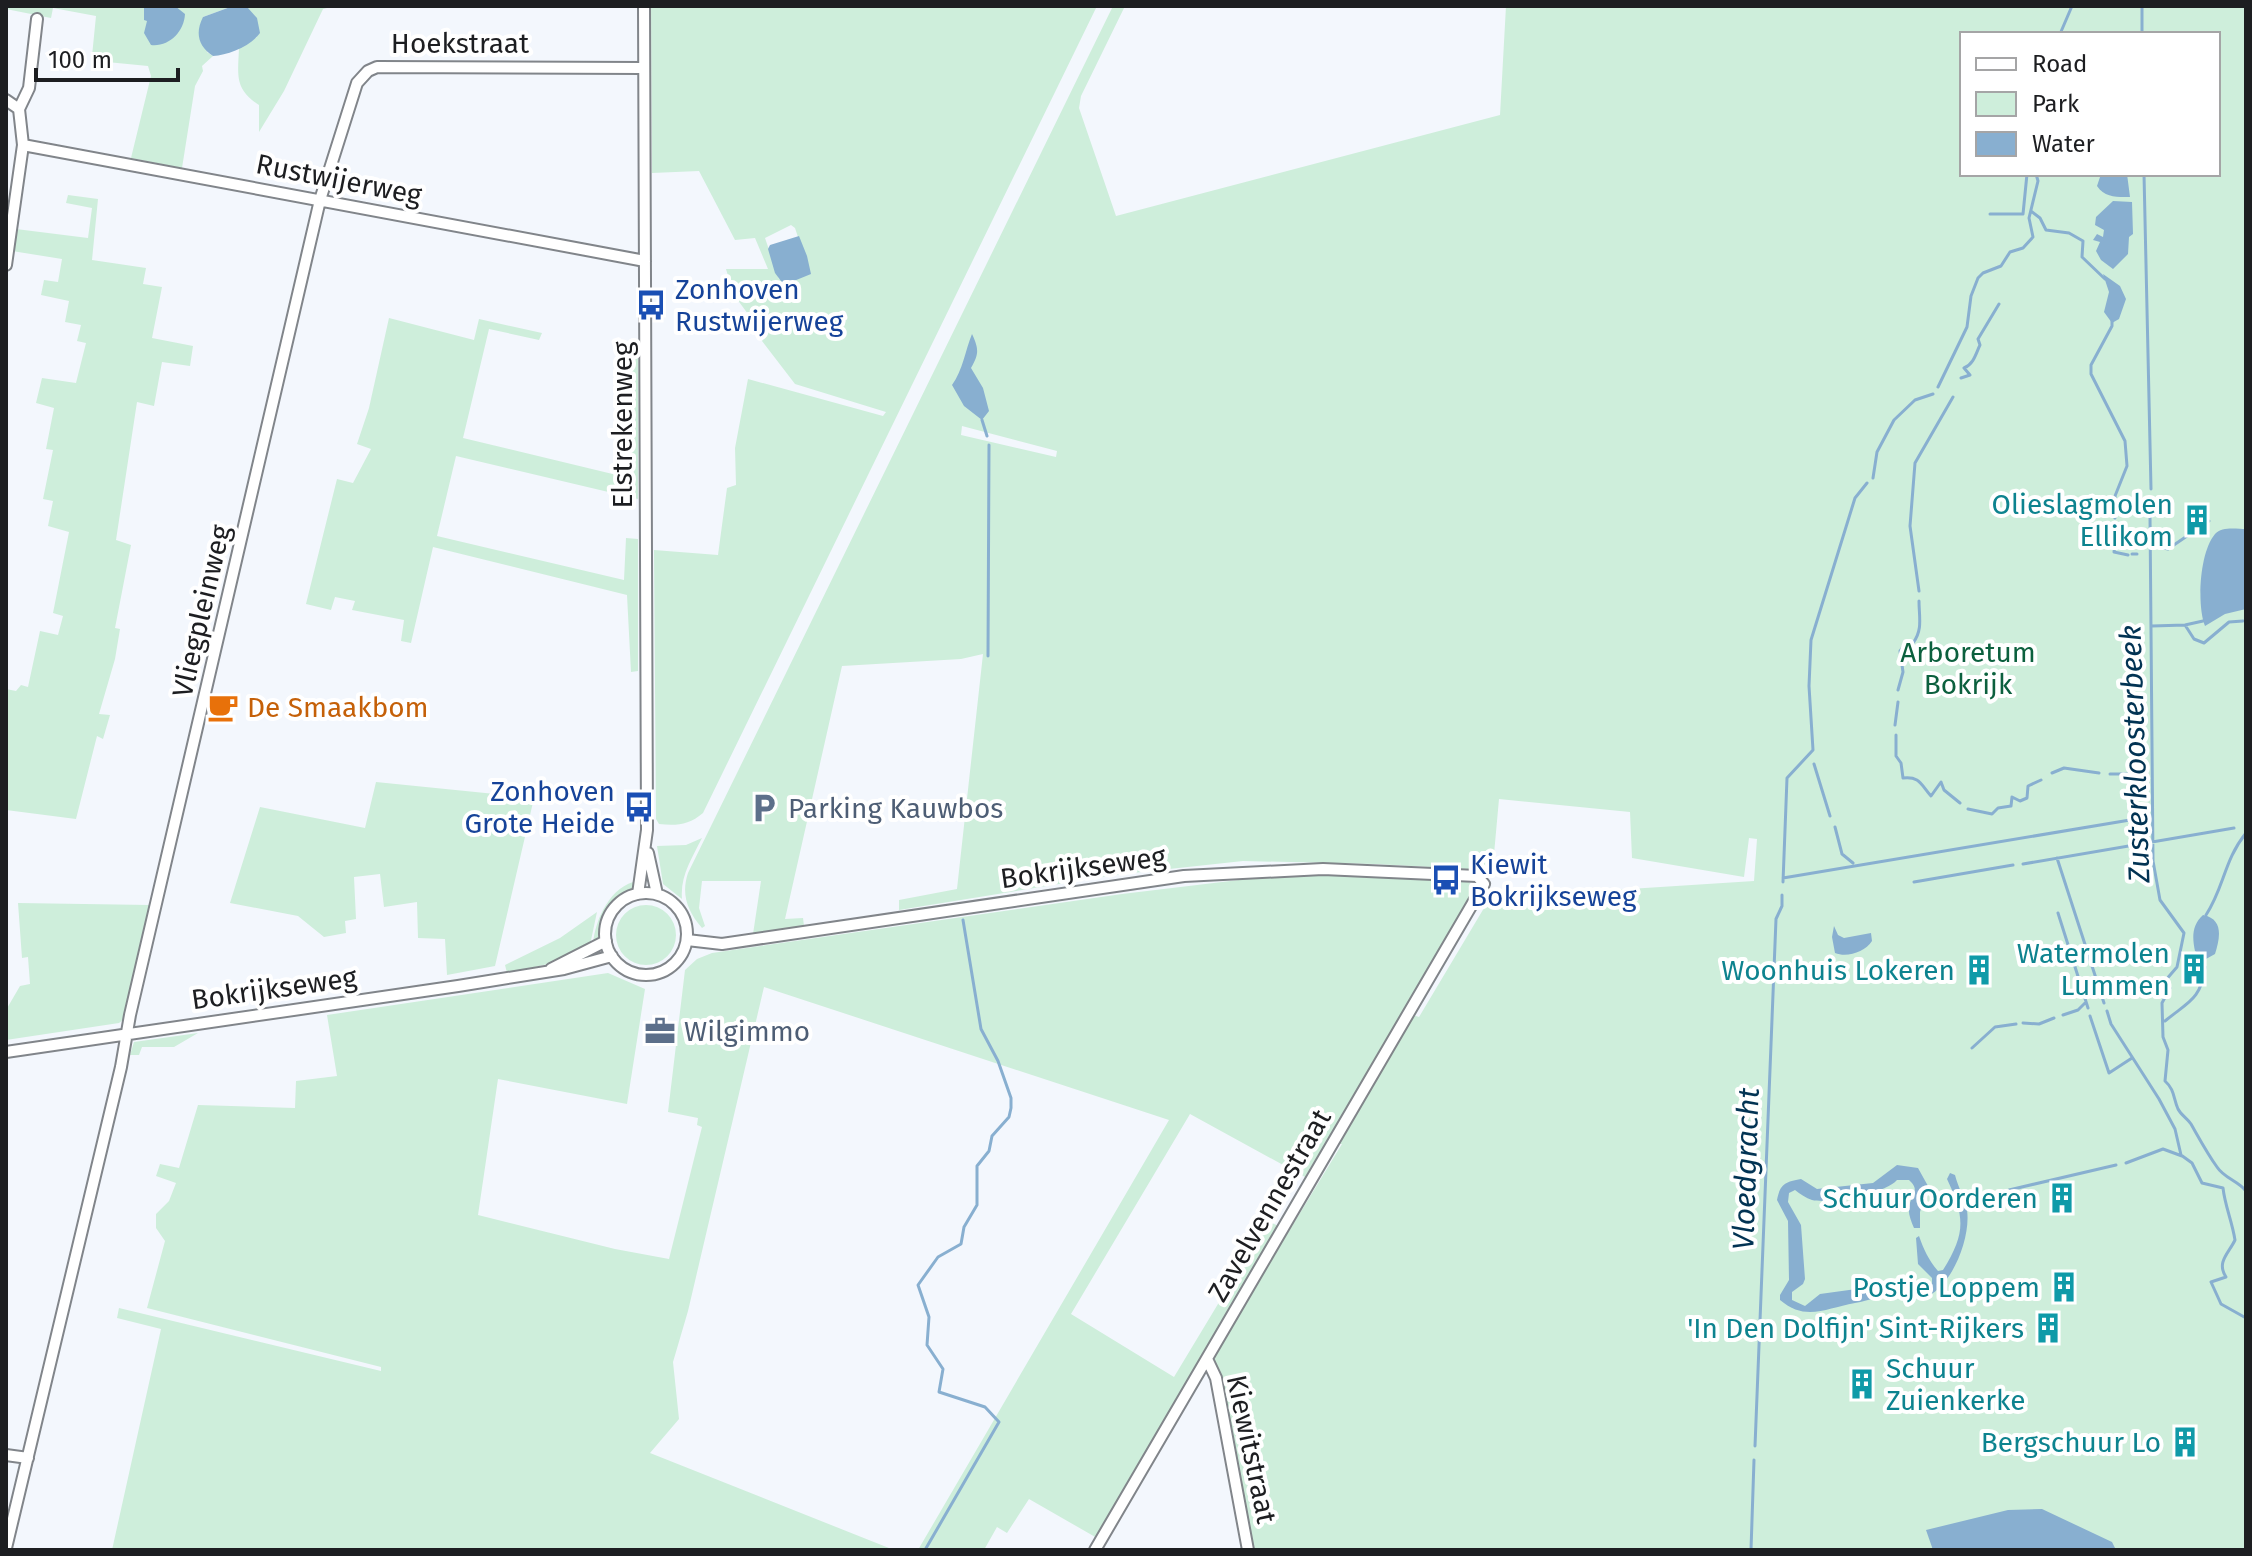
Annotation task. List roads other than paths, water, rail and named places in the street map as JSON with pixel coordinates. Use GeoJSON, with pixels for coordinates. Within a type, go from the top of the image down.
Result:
{"type":"FeatureCollection","features":[{"type":"Feature","properties":{"kind":"street","name":"Elstrekenweg"},"geometry":{"type":"LineString","coordinates":[[638,894],[647,843],[644,6]]}},
{"type":"Feature","properties":{"kind":"street"},"geometry":{"type":"LineString","coordinates":[[6,265],[23,145],[19,109],[29,88],[37,19]]}},
{"type":"Feature","properties":{"kind":"street","name":"Hoekstraat"},"geometry":{"type":"LineString","coordinates":[[320,200],[357,83],[368,71],[377,67],[644,68]]}},
{"type":"Feature","properties":{"kind":"street"},"geometry":{"type":"LineString","coordinates":[[6,100],[19,109]]}},
{"type":"Feature","properties":{"kind":"street","name":"Rustwijerweg"},"geometry":{"type":"LineString","coordinates":[[23,145],[645,261]]}},
{"type":"Feature","properties":{"kind":"street","name":"Vliegpleinweg"},"geometry":{"type":"LineString","coordinates":[[6,1548],[320,200]]}},
{"type":"Feature","properties":{"kind":"street","name":"Elstrekenweg"},"geometry":{"type":"LineString","coordinates":[[647,843],[657,894]]}},
{"type":"Feature","properties":{"kind":"street","name":"Bokrijkseweg"},"geometry":{"type":"LineString","coordinates":[[687,940],[722,944],[1184,876],[1323,869],[1477,876],[1484,884]]}},
{"type":"Feature","properties":{"kind":"street","name":"Zavelvennestraat"},"geometry":{"type":"LineString","coordinates":[[1095,1550],[1484,884]]}},
{"type":"Feature","properties":{"kind":"street"},"geometry":{"type":"LineString","coordinates":[[638,894],[657,894],[681,911],[687,940],[678,960],[660,973],[638,974],[619,964],[612,956],[606,941],[609,916],[627,898],[638,894]]}},
{"type":"Feature","properties":{"kind":"street","name":"Bokrijkseweg"},"geometry":{"type":"LineString","coordinates":[[549,970],[606,941]]}},
{"type":"Feature","properties":{"kind":"street","name":"Bokrijkseweg"},"geometry":{"type":"LineString","coordinates":[[6,1052],[458,986],[564,969],[612,956]]}},
{"type":"Feature","properties":{"kind":"street","name":"Kiewitstraat"},"geometry":{"type":"LineString","coordinates":[[1207,1359],[1216,1378],[1248,1550]]}},
{"type":"Feature","properties":{"kind":"street"},"geometry":{"type":"LineString","coordinates":[[6,1455],[28,1458]]}},
{"type":"Feature","properties":{"kind":"water"},"geometry":{"type":"Polygon","coordinates":[[[144,6],[175,6],[185,14],[179,32],[164,44],[151,45],[144,33],[147,21],[144,20],[144,6]]]}},
{"type":"Feature","properties":{"kind":"water"},"geometry":{"type":"Polygon","coordinates":[[[233,6],[248,8],[257,18],[260,33],[239,49],[213,56],[201,43],[199,34],[203,17],[233,6]]]}},
{"type":"Feature","properties":{"kind":"water"},"geometry":{"type":"Polygon","coordinates":[[[2100,176],[2127,176],[2130,197],[2112,196],[2097,186],[2100,176]]]}},
{"type":"Feature","properties":{"kind":"water"},"geometry":{"type":"Polygon","coordinates":[[[2113,201],[2132,202],[2133,234],[2129,237],[2128,254],[2113,269],[2101,260],[2096,251],[2100,242],[2093,240],[2097,234],[2103,237],[2104,230],[2095,225],[2096,217],[2113,201]]]}},
{"type":"Feature","properties":{"kind":"water"},"geometry":{"type":"Polygon","coordinates":[[[799,236],[811,274],[784,285],[775,273],[768,249],[770,245],[799,236]]]}},
{"type":"Feature","properties":{"kind":"water"},"geometry":{"type":"Polygon","coordinates":[[[2103,274],[2120,286],[2126,299],[2119,319],[2112,323],[2104,312],[2109,292],[2103,274]]]}},
{"type":"Feature","properties":{"kind":"water"},"geometry":{"type":"Polygon","coordinates":[[[972,334],[977,351],[971,368],[983,388],[989,411],[982,420],[964,406],[952,385],[972,334]]]}},
{"type":"Feature","properties":{"kind":"water"},"geometry":{"type":"Polygon","coordinates":[[[2246,529],[2246,609],[2225,614],[2205,626],[2201,580],[2210,543],[2215,534],[2222,530],[2246,529]]]}},
{"type":"Feature","properties":{"kind":"water"},"geometry":{"type":"Polygon","coordinates":[[[2203,915],[2210,917],[2219,930],[2215,954],[2206,959],[2195,951],[2193,941],[2195,927],[2203,915]]]}},
{"type":"Feature","properties":{"kind":"water"},"geometry":{"type":"Polygon","coordinates":[[[1834,926],[1838,935],[1844,938],[1871,933],[1872,941],[1855,953],[1835,953],[1832,937],[1834,926]]]}},
{"type":"Feature","properties":{"kind":"water"},"geometry":{"type":"Polygon","coordinates":[[[1897,1165],[1918,1168],[1928,1186],[1920,1212],[1920,1228],[1914,1228],[1909,1215],[1915,1190],[1909,1180],[1897,1180],[1870,1194],[1831,1201],[1812,1200],[1795,1190],[1789,1193],[1788,1202],[1801,1225],[1805,1279],[1792,1292],[1792,1300],[1805,1306],[1820,1294],[1900,1283],[1926,1286],[1932,1283],[1932,1278],[1918,1264],[1916,1238],[1919,1236],[1938,1271],[1943,1270],[1956,1246],[1960,1225],[1957,1204],[1947,1179],[1950,1173],[1955,1175],[1965,1202],[1967,1221],[1963,1246],[1945,1281],[1925,1297],[1892,1295],[1816,1312],[1789,1307],[1780,1300],[1789,1280],[1788,1221],[1777,1200],[1782,1187],[1801,1179],[1817,1189],[1873,1183],[1897,1165]]]}},
{"type":"Feature","properties":{"kind":"water"},"geometry":{"type":"Polygon","coordinates":[[[2042,1509],[2112,1542],[2116,1550],[1933,1550],[1926,1530],[2008,1510],[2042,1509]]]}},
{"type":"Feature","properties":{"kind":"waterway","name":"Vloedgracht"},"geometry":{"type":"LineString","coordinates":[[2061,32],[2072,6]]}},
{"type":"Feature","properties":{"kind":"waterway","name":"Zusterkloosterbeek"},"geometry":{"type":"LineString","coordinates":[[2142,6],[2142,32]]}},
{"type":"Feature","properties":{"kind":"waterway"},"geometry":{"type":"LineString","coordinates":[[1990,214],[2023,214],[2027,176]]}},
{"type":"Feature","properties":{"kind":"waterway","name":"Vloedgracht"},"geometry":{"type":"LineString","coordinates":[[1938,387],[1967,327],[1971,296],[1978,278],[2001,266],[2010,252],[2023,248],[2033,237],[2029,218],[2037,176]]}},
{"type":"Feature","properties":{"kind":"waterway","name":"Zusterkloosterbeek"},"geometry":{"type":"LineString","coordinates":[[2144,176],[2151,489]]}},
{"type":"Feature","properties":{"kind":"waterway"},"geometry":{"type":"LineString","coordinates":[[2031,211],[2040,218],[2046,230],[2069,233],[2083,241],[2082,257],[2105,279]]}},
{"type":"Feature","properties":{"kind":"waterway"},"geometry":{"type":"LineString","coordinates":[[1961,378],[1970,375],[1964,368],[1974,358],[1980,345],[1978,339],[1999,304]]}},
{"type":"Feature","properties":{"kind":"waterway"},"geometry":{"type":"LineString","coordinates":[[2112,321],[2091,365],[2091,374],[2125,441],[2127,466],[2115,496],[2115,518]]}},
{"type":"Feature","properties":{"kind":"waterway","name":"Vloedgracht"},"geometry":{"type":"LineString","coordinates":[[1873,478],[1877,452],[1894,420],[1915,400],[1933,394]]}},
{"type":"Feature","properties":{"kind":"waterway"},"geometry":{"type":"LineString","coordinates":[[1919,591],[1910,526],[1915,463],[1953,397]]}},
{"type":"Feature","properties":{"kind":"waterway"},"geometry":{"type":"LineString","coordinates":[[982,420],[987,436]]}},
{"type":"Feature","properties":{"kind":"waterway"},"geometry":{"type":"LineString","coordinates":[[988,656],[989,445]]}},
{"type":"Feature","properties":{"kind":"waterway","name":"Vloedgracht"},"geometry":{"type":"LineString","coordinates":[[1783,882],[1787,778],[1813,750],[1809,686],[1811,640],[1855,498],[1867,483]]}},
{"type":"Feature","properties":{"kind":"waterway","name":"Zusterkloosterbeek"},"geometry":{"type":"LineString","coordinates":[[2150,516],[2153,861],[2160,900],[2184,933],[2177,967],[2165,981],[2170,988],[2162,1003],[2163,1037],[2168,1050],[2165,1081],[2179,1111],[2191,1124],[2217,1167],[2246,1191]]}},
{"type":"Feature","properties":{"kind":"waterway"},"geometry":{"type":"LineString","coordinates":[[2150,545],[2168,549],[2209,521]]}},
{"type":"Feature","properties":{"kind":"waterway"},"geometry":{"type":"LineString","coordinates":[[2114,523],[2117,530],[2114,552],[2128,555]]}},
{"type":"Feature","properties":{"kind":"waterway"},"geometry":{"type":"LineString","coordinates":[[2132,554],[2137,554]]}},
{"type":"Feature","properties":{"kind":"waterway"},"geometry":{"type":"LineString","coordinates":[[1898,690],[1903,672],[1900,651],[1907,642],[1913,643],[1918,633],[1919,601]]}},
{"type":"Feature","properties":{"kind":"waterway"},"geometry":{"type":"LineString","coordinates":[[2152,626],[2203,621]]}},
{"type":"Feature","properties":{"kind":"waterway"},"geometry":{"type":"LineString","coordinates":[[2185,625],[2194,639],[2204,643],[2229,622],[2243,621]]}},
{"type":"Feature","properties":{"kind":"waterway"},"geometry":{"type":"LineString","coordinates":[[1895,725],[1898,702]]}},
{"type":"Feature","properties":{"kind":"waterway"},"geometry":{"type":"LineString","coordinates":[[1896,735],[1896,756],[1901,763],[1903,778],[1917,780],[1931,796],[1941,782],[1944,790],[1960,803]]}},
{"type":"Feature","properties":{"kind":"waterway"},"geometry":{"type":"LineString","coordinates":[[1814,764],[1830,816]]}},
{"type":"Feature","properties":{"kind":"waterway"},"geometry":{"type":"LineString","coordinates":[[2052,773],[2064,768],[2099,773]]}},
{"type":"Feature","properties":{"kind":"waterway"},"geometry":{"type":"LineString","coordinates":[[2110,774],[2141,774]]}},
{"type":"Feature","properties":{"kind":"waterway"},"geometry":{"type":"LineString","coordinates":[[1968,809],[1992,814],[1998,808],[2011,806],[2012,797],[2020,801],[2027,798],[2028,786],[2041,780]]}},
{"type":"Feature","properties":{"kind":"waterway"},"geometry":{"type":"LineString","coordinates":[[1783,878],[2130,820]]}},
{"type":"Feature","properties":{"kind":"waterway"},"geometry":{"type":"LineString","coordinates":[[1835,827],[1842,854],[1853,863]]}},
{"type":"Feature","properties":{"kind":"waterway"},"geometry":{"type":"LineString","coordinates":[[2023,864],[2234,828]]}},
{"type":"Feature","properties":{"kind":"waterway"},"geometry":{"type":"LineString","coordinates":[[2206,915],[2233,853],[2246,833]]}},
{"type":"Feature","properties":{"kind":"waterway"},"geometry":{"type":"LineString","coordinates":[[2057,858],[2104,1003]]}},
{"type":"Feature","properties":{"kind":"waterway"},"geometry":{"type":"LineString","coordinates":[[1914,882],[2013,865]]}},
{"type":"Feature","properties":{"kind":"waterway","name":"Vloedgracht"},"geometry":{"type":"LineString","coordinates":[[1755,1446],[1776,919],[1782,906],[1782,895]]}},
{"type":"Feature","properties":{"kind":"waterway"},"geometry":{"type":"LineString","coordinates":[[2058,913],[2088,1008]]}},
{"type":"Feature","properties":{"kind":"waterway"},"geometry":{"type":"LineString","coordinates":[[925,1550],[999,1422],[985,1407],[939,1392],[943,1369],[927,1345],[929,1317],[918,1285],[938,1257],[961,1244],[964,1227],[977,1205],[977,1166],[989,1151],[992,1136],[1009,1117],[1011,1108],[1011,1098],[998,1061],[981,1029],[963,920]]}},
{"type":"Feature","properties":{"kind":"waterway"},"geometry":{"type":"LineString","coordinates":[[2165,1021],[2197,994],[2205,967]]}},
{"type":"Feature","properties":{"kind":"waterway"},"geometry":{"type":"LineString","coordinates":[[2063,1015],[2078,1010],[2086,1002]]}},
{"type":"Feature","properties":{"kind":"waterway"},"geometry":{"type":"LineString","coordinates":[[2107,1011],[2111,1024],[2175,1129],[2181,1155],[2192,1163],[2202,1183],[2223,1188],[2235,1240],[2223,1262],[2226,1277],[2211,1282],[2221,1304],[2246,1318]]}},
{"type":"Feature","properties":{"kind":"waterway"},"geometry":{"type":"LineString","coordinates":[[2090,1016],[2109,1073],[2132,1058]]}},
{"type":"Feature","properties":{"kind":"waterway"},"geometry":{"type":"LineString","coordinates":[[2023,1023],[2039,1024],[2054,1018]]}},
{"type":"Feature","properties":{"kind":"waterway"},"geometry":{"type":"LineString","coordinates":[[1972,1048],[1995,1027],[2016,1024]]}},
{"type":"Feature","properties":{"kind":"waterway"},"geometry":{"type":"LineString","coordinates":[[2126,1163],[2163,1149],[2182,1156]]}},
{"type":"Feature","properties":{"kind":"waterway"},"geometry":{"type":"LineString","coordinates":[[2009,1190],[2116,1165]]}},
{"type":"Feature","properties":{"kind":"waterway","name":"Vloedgracht"},"geometry":{"type":"LineString","coordinates":[[1751,1550],[1754,1460]]}},
{"type":"Feature","properties":{"kind":"place","name":"Zonhoven Rustwijerweg"},"geometry":{"type":"Point","coordinates":[651,305]}},
{"type":"Feature","properties":{"kind":"place","name":"Olieslagmolen Ellikom"},"geometry":{"type":"Point","coordinates":[2197,520]}},
{"type":"Feature","properties":{"kind":"place","name":"De Smaakbom"},"geometry":{"type":"Point","coordinates":[223,707]}},
{"type":"Feature","properties":{"kind":"place","name":"Zonhoven Grote Heide"},"geometry":{"type":"Point","coordinates":[639,807]}},
{"type":"Feature","properties":{"kind":"place","name":"Parking Kauwbos"},"geometry":{"type":"Point","coordinates":[764,808]}},
{"type":"Feature","properties":{"kind":"place","name":"Kiewit Bokrijkseweg"},"geometry":{"type":"Point","coordinates":[1446,880]}},
{"type":"Feature","properties":{"kind":"place","name":"Watermolen Lummen"},"geometry":{"type":"Point","coordinates":[2194,969]}},
{"type":"Feature","properties":{"kind":"place","name":"Woonhuis Lokeren"},"geometry":{"type":"Point","coordinates":[1979,970]}},
{"type":"Feature","properties":{"kind":"place","name":"Wilgimmo"},"geometry":{"type":"Point","coordinates":[660,1031]}},
{"type":"Feature","properties":{"kind":"place","name":"Schuur Oorderen"},"geometry":{"type":"Point","coordinates":[2062,1198]}},
{"type":"Feature","properties":{"kind":"place","name":"Postje Loppem"},"geometry":{"type":"Point","coordinates":[2064,1287]}},
{"type":"Feature","properties":{"kind":"place","name":"'In Den Dolfijn' Sint-Rijkers"},"geometry":{"type":"Point","coordinates":[2048,1328]}},
{"type":"Feature","properties":{"kind":"place","name":"Schuur Zuienkerke"},"geometry":{"type":"Point","coordinates":[1862,1384]}},
{"type":"Feature","properties":{"kind":"place","name":"Bergschuur Lo"},"geometry":{"type":"Point","coordinates":[2185,1442]}},
{"type":"Feature","properties":{"kind":"park label","name":"Arboretum Bokrijk"},"geometry":{"type":"Point","coordinates":[1968,668]}}]}
